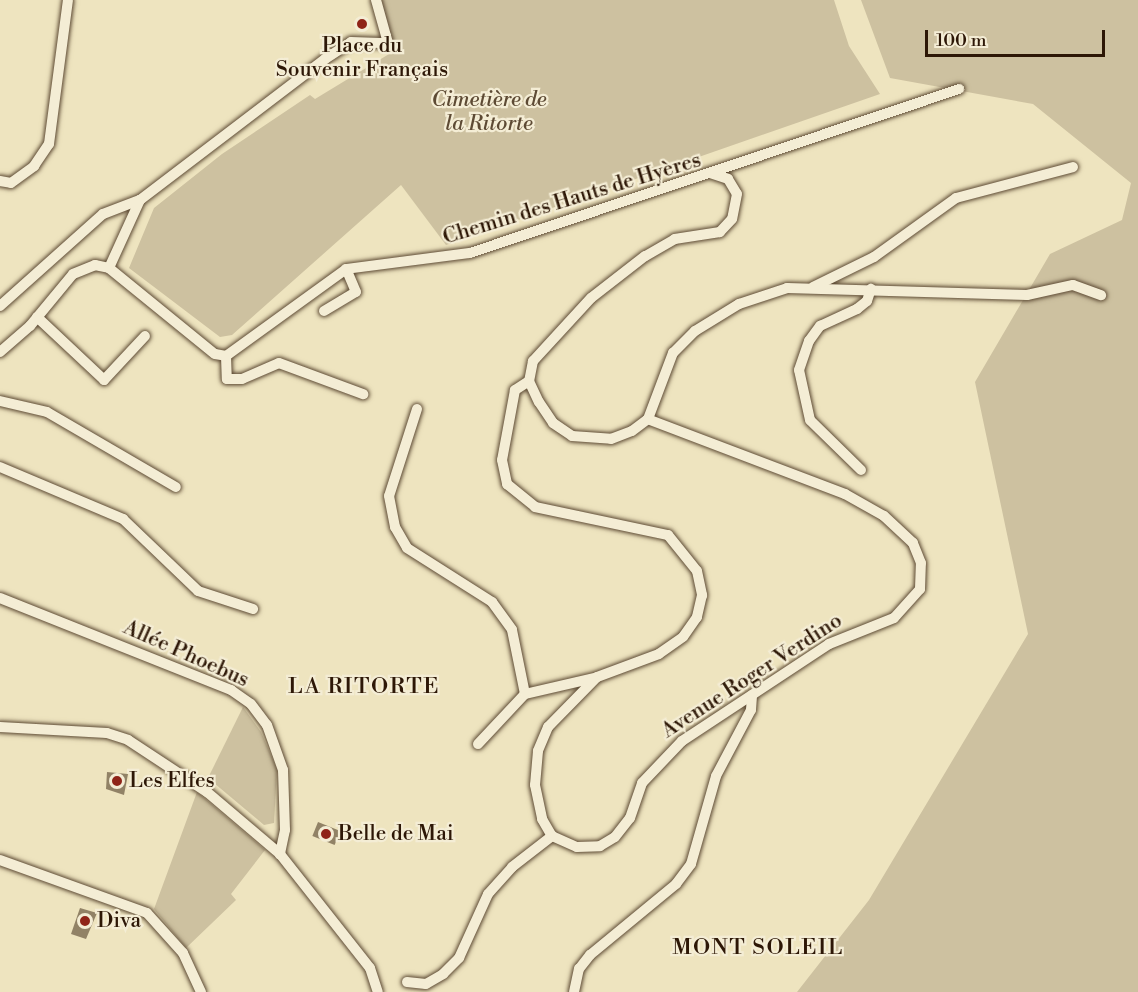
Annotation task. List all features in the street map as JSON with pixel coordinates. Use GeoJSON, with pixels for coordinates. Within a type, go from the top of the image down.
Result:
{"type":"FeatureCollection","features":[{"type":"Feature","properties":{"kind":"street"},"geometry":{"type":"LineString","coordinates":[[0,181],[11,183],[34,166],[49,144],[68,0]]}},
{"type":"Feature","properties":{"kind":"street"},"geometry":{"type":"LineString","coordinates":[[0,306],[103,214],[140,200],[325,59],[351,42],[388,43],[376,0]]}},
{"type":"Feature","properties":{"kind":"street"},"geometry":{"type":"LineString","coordinates":[[710,173],[959,89]]}},
{"type":"Feature","properties":{"kind":"street"},"geometry":{"type":"LineString","coordinates":[[810,288],[867,261],[956,198],[1073,167]]}},
{"type":"Feature","properties":{"kind":"street","name":"Chemin des Hauts de Hyères"},"geometry":{"type":"LineString","coordinates":[[226,356],[346,268],[470,253],[710,173],[728,179],[737,194],[732,219],[720,232],[675,239],[591,298],[533,361],[529,381]]}},
{"type":"Feature","properties":{"kind":"street"},"geometry":{"type":"LineString","coordinates":[[109,268],[140,200]]}},
{"type":"Feature","properties":{"kind":"street"},"geometry":{"type":"LineString","coordinates":[[0,352],[37,317],[73,274],[95,265],[109,268],[215,354],[226,356],[227,379],[242,379],[279,363],[363,394]]}},
{"type":"Feature","properties":{"kind":"street"},"geometry":{"type":"LineString","coordinates":[[324,311],[356,292],[346,268]]}},
{"type":"Feature","properties":{"kind":"street"},"geometry":{"type":"LineString","coordinates":[[478,744],[525,694],[597,677],[658,654],[683,637],[697,617],[702,595],[697,571],[668,535],[535,507],[507,484],[502,460],[515,390],[529,381],[553,423],[572,436],[611,439],[648,419],[673,353],[694,331],[739,304],[787,288],[1027,295],[1073,285],[1101,295]]}},
{"type":"Feature","properties":{"kind":"street"},"geometry":{"type":"LineString","coordinates":[[861,470],[810,420],[799,370],[820,326],[858,309],[867,301],[871,290]]}},
{"type":"Feature","properties":{"kind":"street"},"geometry":{"type":"LineString","coordinates":[[37,317],[104,380],[145,336]]}},
{"type":"Feature","properties":{"kind":"street"},"geometry":{"type":"LineString","coordinates":[[0,400],[47,412],[176,487]]}},
{"type":"Feature","properties":{"kind":"street"},"geometry":{"type":"LineString","coordinates":[[417,409],[389,495],[395,527],[407,548],[492,602],[512,630],[525,694]]}},
{"type":"Feature","properties":{"kind":"street","name":"Avenue Roger Verdino"},"geometry":{"type":"LineString","coordinates":[[552,836],[577,847],[600,846],[615,837],[630,818],[642,783],[659,762],[752,695],[829,644],[894,618],[920,589],[921,563],[913,543],[884,516],[845,494],[648,419]]}},
{"type":"Feature","properties":{"kind":"street"},"geometry":{"type":"LineString","coordinates":[[0,467],[123,519],[198,591],[253,609]]}},
{"type":"Feature","properties":{"kind":"street","name":"Allée Phoebus"},"geometry":{"type":"LineString","coordinates":[[0,597],[231,690],[251,704],[267,724],[283,770],[285,830],[280,854]]}},
{"type":"Feature","properties":{"kind":"street"},"geometry":{"type":"LineString","coordinates":[[407,982],[426,984],[443,974],[459,958],[488,894],[512,867],[552,836],[542,819],[535,785],[538,751],[548,727],[597,677]]}},
{"type":"Feature","properties":{"kind":"street"},"geometry":{"type":"LineString","coordinates":[[573,992],[579,969],[590,955],[676,884],[691,864],[716,776],[751,710],[752,695]]}},
{"type":"Feature","properties":{"kind":"street"},"geometry":{"type":"LineString","coordinates":[[0,727],[107,733],[128,740],[207,792],[280,854],[370,968],[378,992]]}},
{"type":"Feature","properties":{"kind":"street"},"geometry":{"type":"LineString","coordinates":[[0,860],[147,913],[183,953],[201,992]]}},
{"type":"Feature","properties":{"kind":"green space","name":"Cimetière de la Ritorte"},"geometry":{"type":"Polygon","coordinates":[[[380,0],[834,0],[849,46],[880,94],[446,245],[401,185],[232,335],[220,337],[129,268],[154,208],[222,154],[310,95],[315,99],[394,51],[380,0]]]}},
{"type":"Feature","properties":{"kind":"green space"},"geometry":{"type":"Polygon","coordinates":[[[861,0],[1138,0],[1138,992],[797,992],[869,900],[1028,634],[975,382],[1050,254],[1122,220],[1131,183],[1033,104],[890,78],[861,0]]]}},
{"type":"Feature","properties":{"kind":"green space"},"geometry":{"type":"Polygon","coordinates":[[[243,707],[261,732],[277,769],[274,823],[264,825],[208,778],[243,707]]]}},
{"type":"Feature","properties":{"kind":"green space"},"geometry":{"type":"Polygon","coordinates":[[[197,792],[265,850],[231,894],[236,900],[186,948],[154,909],[197,792]]]}},
{"type":"Feature","properties":{"kind":"building","name":"Les Elfes"},"geometry":{"type":"Polygon","coordinates":[[[107,772],[128,774],[124,795],[106,789],[107,772]]]}},
{"type":"Feature","properties":{"kind":"building","name":"Belle de Mai"},"geometry":{"type":"Polygon","coordinates":[[[318,822],[340,831],[335,845],[312,836],[318,822]]]}},
{"type":"Feature","properties":{"kind":"building","name":"Diva"},"geometry":{"type":"Polygon","coordinates":[[[80,908],[97,913],[86,939],[71,934],[80,908]]]}},
{"type":"Feature","properties":{"kind":"place","name":"Place du Souvenir Français"},"geometry":{"type":"Point","coordinates":[362,24]}},
{"type":"Feature","properties":{"kind":"place","name":"Les Elfes"},"geometry":{"type":"Point","coordinates":[117,781]}},
{"type":"Feature","properties":{"kind":"place","name":"Belle de Mai"},"geometry":{"type":"Point","coordinates":[326,834]}},
{"type":"Feature","properties":{"kind":"place","name":"Diva"},"geometry":{"type":"Point","coordinates":[85,921]}},
{"type":"Feature","properties":{"kind":"district","name":"LA RITORTE"},"geometry":{"type":"Point","coordinates":[364,687]}},
{"type":"Feature","properties":{"kind":"district","name":"MONT SOLEIL"},"geometry":{"type":"Point","coordinates":[758,948]}}]}
